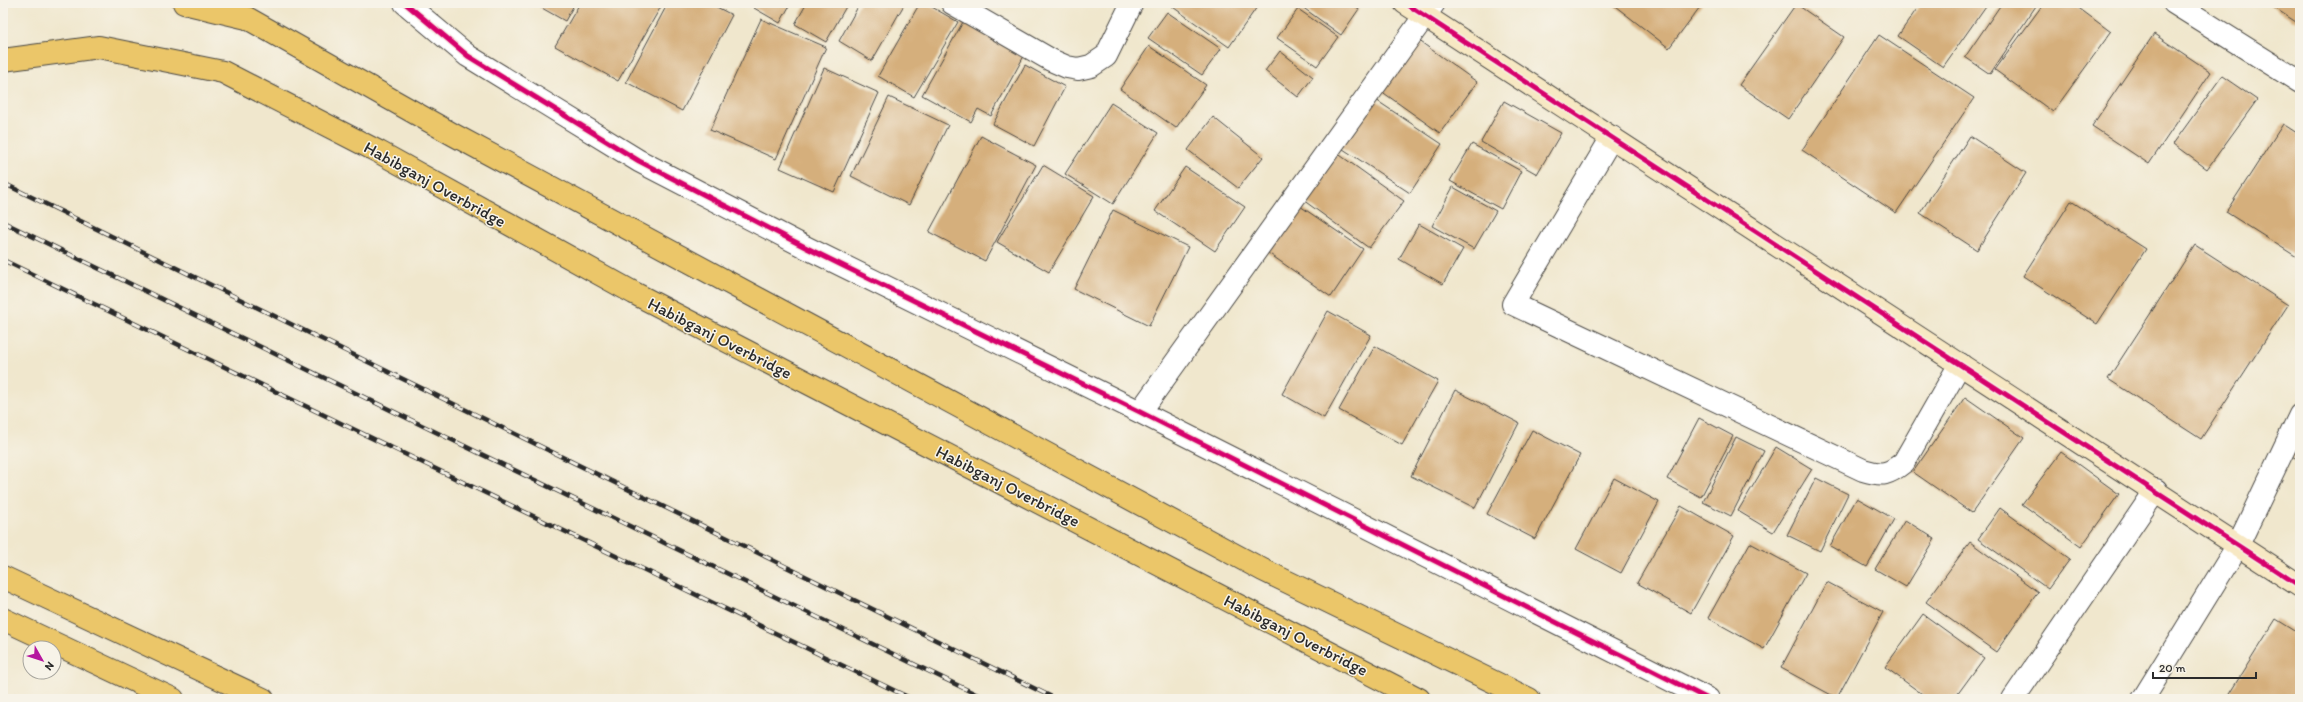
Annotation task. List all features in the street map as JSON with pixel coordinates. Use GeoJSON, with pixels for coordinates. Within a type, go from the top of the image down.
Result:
{"type":"FeatureCollection","features":[{"type":"Feature","properties":{"kind":"main road"},"geometry":{"type":"LineString","coordinates":[[184,3],[247,18],[454,135],[1263,570],[1528,699]]}},
{"type":"Feature","properties":{"kind":"main road","name":"Habibganj Overbridge"},"geometry":{"type":"LineString","coordinates":[[3,60],[99,48],[223,72],[379,152],[634,293],[1419,699]]}},
{"type":"Feature","properties":{"kind":"main road"},"geometry":{"type":"LineString","coordinates":[[3,577],[263,699]]}},
{"type":"Feature","properties":{"kind":"main road"},"geometry":{"type":"LineString","coordinates":[[3,619],[172,699]]}},
{"type":"Feature","properties":{"kind":"street"},"geometry":{"type":"LineString","coordinates":[[405,3],[468,56],[639,161],[807,248],[1140,412],[1708,699]]}},
{"type":"Feature","properties":{"kind":"street"},"geometry":{"type":"LineString","coordinates":[[952,3],[1051,60],[1067,67],[1078,69],[1091,66],[1106,56],[1132,3]]}},
{"type":"Feature","properties":{"kind":"street"},"geometry":{"type":"LineString","coordinates":[[1405,3],[1430,10],[1612,137],[2156,490],[2300,586]]}},
{"type":"Feature","properties":{"kind":"street"},"geometry":{"type":"LineString","coordinates":[[2174,3],[2300,82]]}},
{"type":"Feature","properties":{"kind":"street"},"geometry":{"type":"LineString","coordinates":[[1140,412],[1430,10]]}},
{"type":"Feature","properties":{"kind":"street"},"geometry":{"type":"LineString","coordinates":[[1612,137],[1513,304],[1863,470],[1880,475],[1893,472],[1904,462],[1960,364]]}},
{"type":"Feature","properties":{"kind":"street"},"geometry":{"type":"LineString","coordinates":[[2143,699],[2238,545],[2300,415]]}},
{"type":"Feature","properties":{"kind":"street"},"geometry":{"type":"LineString","coordinates":[[2013,699],[2156,490]]}},
{"type":"Feature","properties":{"kind":"building"},"geometry":{"type":"Polygon","coordinates":[[[533,3],[575,3],[565,21],[533,3]]]}},
{"type":"Feature","properties":{"kind":"building"},"geometry":{"type":"Polygon","coordinates":[[[580,3],[663,3],[618,81],[555,46],[580,3]]]}},
{"type":"Feature","properties":{"kind":"building"},"geometry":{"type":"Polygon","coordinates":[[[668,3],[709,3],[732,15],[682,111],[626,82],[668,3]]]}},
{"type":"Feature","properties":{"kind":"building"},"geometry":{"type":"Polygon","coordinates":[[[757,3],[791,3],[780,23],[754,8],[757,3]]]}},
{"type":"Feature","properties":{"kind":"building"},"geometry":{"type":"Polygon","coordinates":[[[807,3],[848,3],[826,42],[795,24],[807,3]]]}},
{"type":"Feature","properties":{"kind":"building"},"geometry":{"type":"Polygon","coordinates":[[[860,3],[905,3],[872,61],[839,41],[860,3]]]}},
{"type":"Feature","properties":{"kind":"building"},"geometry":{"type":"Polygon","coordinates":[[[920,3],[925,3],[958,22],[914,97],[878,76],[920,3]]]}},
{"type":"Feature","properties":{"kind":"building"},"geometry":{"type":"Polygon","coordinates":[[[1172,3],[1252,3],[1257,7],[1229,47],[1170,5],[1172,3]]]}},
{"type":"Feature","properties":{"kind":"building"},"geometry":{"type":"Polygon","coordinates":[[[1351,3],[1359,9],[1341,35],[1298,4],[1351,3]]]}},
{"type":"Feature","properties":{"kind":"building"},"geometry":{"type":"Polygon","coordinates":[[[1611,3],[1703,3],[1669,48],[1611,3]]]}},
{"type":"Feature","properties":{"kind":"building"},"geometry":{"type":"Polygon","coordinates":[[[1921,3],[1988,3],[1943,67],[1898,36],[1921,3]]]}},
{"type":"Feature","properties":{"kind":"building"},"geometry":{"type":"Polygon","coordinates":[[[2002,3],[2038,3],[1990,74],[1965,57],[2002,3]]]}},
{"type":"Feature","properties":{"kind":"building"},"geometry":{"type":"Polygon","coordinates":[[[2044,3],[2072,3],[2111,32],[2053,112],[1995,70],[2044,3]]]}},
{"type":"Feature","properties":{"kind":"building"},"geometry":{"type":"Polygon","coordinates":[[[2267,3],[2300,3],[2299,24],[2267,3]]]}},
{"type":"Feature","properties":{"kind":"building"},"geometry":{"type":"Polygon","coordinates":[[[1796,4],[1844,37],[1788,119],[1739,85],[1796,4]]]}},
{"type":"Feature","properties":{"kind":"building"},"geometry":{"type":"Polygon","coordinates":[[[1298,9],[1338,37],[1317,66],[1277,38],[1298,9]]]}},
{"type":"Feature","properties":{"kind":"building"},"geometry":{"type":"Polygon","coordinates":[[[1167,12],[1221,49],[1202,75],[1148,38],[1167,12]]]}},
{"type":"Feature","properties":{"kind":"building"},"geometry":{"type":"Polygon","coordinates":[[[761,19],[826,47],[776,159],[710,130],[761,19]]]}},
{"type":"Feature","properties":{"kind":"building"},"geometry":{"type":"Polygon","coordinates":[[[963,22],[1024,56],[991,116],[978,109],[971,122],[922,95],[963,22]]]}},
{"type":"Feature","properties":{"kind":"building"},"geometry":{"type":"Polygon","coordinates":[[[2154,34],[2211,72],[2149,164],[2092,126],[2154,34]]]}},
{"type":"Feature","properties":{"kind":"building"},"geometry":{"type":"Polygon","coordinates":[[[1879,35],[1974,98],[1896,213],[1802,150],[1879,35]]]}},
{"type":"Feature","properties":{"kind":"building"},"geometry":{"type":"Polygon","coordinates":[[[1418,40],[1477,82],[1440,133],[1381,91],[1418,40]]]}},
{"type":"Feature","properties":{"kind":"building"},"geometry":{"type":"Polygon","coordinates":[[[1149,46],[1206,85],[1176,128],[1120,89],[1149,46]]]}},
{"type":"Feature","properties":{"kind":"building"},"geometry":{"type":"Polygon","coordinates":[[[1280,51],[1313,77],[1298,97],[1265,71],[1280,51]]]}},
{"type":"Feature","properties":{"kind":"building"},"geometry":{"type":"Polygon","coordinates":[[[1025,65],[1065,87],[1034,146],[993,124],[1025,65]]]}},
{"type":"Feature","properties":{"kind":"building"},"geometry":{"type":"Polygon","coordinates":[[[824,68],[879,93],[834,192],[780,168],[824,68]]]}},
{"type":"Feature","properties":{"kind":"building"},"geometry":{"type":"Polygon","coordinates":[[[2222,76],[2257,100],[2207,169],[2173,144],[2222,76]]]}},
{"type":"Feature","properties":{"kind":"building"},"geometry":{"type":"Polygon","coordinates":[[[889,97],[948,125],[909,205],[851,176],[889,97]]]}},
{"type":"Feature","properties":{"kind":"building"},"geometry":{"type":"Polygon","coordinates":[[[1373,98],[1442,144],[1410,193],[1340,147],[1373,98]]]}},
{"type":"Feature","properties":{"kind":"building"},"geometry":{"type":"Polygon","coordinates":[[[1504,101],[1561,133],[1537,174],[1481,142],[1504,101]]]}},
{"type":"Feature","properties":{"kind":"building"},"geometry":{"type":"Polygon","coordinates":[[[1111,103],[1158,133],[1113,204],[1065,174],[1111,103]]]}},
{"type":"Feature","properties":{"kind":"building"},"geometry":{"type":"Polygon","coordinates":[[[1213,117],[1263,157],[1238,188],[1188,150],[1213,117]]]}},
{"type":"Feature","properties":{"kind":"building"},"geometry":{"type":"Polygon","coordinates":[[[2283,124],[2300,135],[2300,259],[2226,212],[2283,124]]]}},
{"type":"Feature","properties":{"kind":"building"},"geometry":{"type":"Polygon","coordinates":[[[981,136],[1036,165],[985,261],[929,232],[981,136]]]}},
{"type":"Feature","properties":{"kind":"building"},"geometry":{"type":"Polygon","coordinates":[[[1970,136],[2026,173],[1977,250],[1920,213],[1970,136]]]}},
{"type":"Feature","properties":{"kind":"building"},"geometry":{"type":"Polygon","coordinates":[[[1472,144],[1521,171],[1501,209],[1450,181],[1472,144]]]}},
{"type":"Feature","properties":{"kind":"building"},"geometry":{"type":"Polygon","coordinates":[[[1337,153],[1404,201],[1369,248],[1303,200],[1337,153]]]}},
{"type":"Feature","properties":{"kind":"building"},"geometry":{"type":"Polygon","coordinates":[[[1043,165],[1094,196],[1049,272],[997,242],[1043,165]]]}},
{"type":"Feature","properties":{"kind":"building"},"geometry":{"type":"Polygon","coordinates":[[[1185,167],[1245,207],[1215,251],[1155,211],[1185,167]]]}},
{"type":"Feature","properties":{"kind":"building"},"geometry":{"type":"Polygon","coordinates":[[[1453,187],[1496,211],[1474,249],[1432,226],[1453,187]]]}},
{"type":"Feature","properties":{"kind":"building"},"geometry":{"type":"Polygon","coordinates":[[[2071,201],[2146,249],[2097,324],[2023,276],[2071,201]]]}},
{"type":"Feature","properties":{"kind":"building"},"geometry":{"type":"Polygon","coordinates":[[[1297,204],[1363,249],[1331,297],[1264,250],[1297,204]]]}},
{"type":"Feature","properties":{"kind":"building"},"geometry":{"type":"Polygon","coordinates":[[[1113,210],[1188,247],[1149,326],[1074,289],[1113,210]]]}},
{"type":"Feature","properties":{"kind":"building"},"geometry":{"type":"Polygon","coordinates":[[[1419,224],[1463,249],[1443,284],[1399,259],[1419,224]]]}},
{"type":"Feature","properties":{"kind":"building"},"geometry":{"type":"Polygon","coordinates":[[[2195,245],[2288,305],[2201,439],[2108,379],[2195,245]]]}},
{"type":"Feature","properties":{"kind":"building"},"geometry":{"type":"Polygon","coordinates":[[[1328,311],[1371,335],[1324,418],[1282,394],[1328,311]]]}},
{"type":"Feature","properties":{"kind":"building"},"geometry":{"type":"Polygon","coordinates":[[[1375,346],[1438,381],[1402,445],[1339,410],[1375,346]]]}},
{"type":"Feature","properties":{"kind":"building"},"geometry":{"type":"Polygon","coordinates":[[[1455,390],[1519,423],[1475,508],[1411,476],[1455,390]]]}},
{"type":"Feature","properties":{"kind":"building"},"geometry":{"type":"Polygon","coordinates":[[[1965,397],[2024,438],[1972,513],[1913,472],[1965,397]]]}},
{"type":"Feature","properties":{"kind":"building"},"geometry":{"type":"Polygon","coordinates":[[[1699,418],[1733,436],[1701,497],[1667,479],[1699,418]]]}},
{"type":"Feature","properties":{"kind":"building"},"geometry":{"type":"Polygon","coordinates":[[[1532,430],[1580,455],[1535,539],[1487,514],[1532,430]]]}},
{"type":"Feature","properties":{"kind":"building"},"geometry":{"type":"Polygon","coordinates":[[[2300,433],[2300,461],[2287,453],[2300,433]]]}},
{"type":"Feature","properties":{"kind":"building"},"geometry":{"type":"Polygon","coordinates":[[[1736,437],[1764,451],[1731,516],[1703,502],[1736,437]]]}},
{"type":"Feature","properties":{"kind":"building"},"geometry":{"type":"Polygon","coordinates":[[[1776,447],[1812,469],[1773,532],[1738,511],[1776,447]]]}},
{"type":"Feature","properties":{"kind":"building"},"geometry":{"type":"Polygon","coordinates":[[[2061,452],[2119,494],[2081,547],[2022,504],[2061,452]]]}},
{"type":"Feature","properties":{"kind":"building"},"geometry":{"type":"Polygon","coordinates":[[[1614,478],[1659,502],[1621,573],[1576,549],[1614,478]]]}},
{"type":"Feature","properties":{"kind":"building"},"geometry":{"type":"Polygon","coordinates":[[[1816,478],[1848,494],[1820,551],[1787,535],[1816,478]]]}},
{"type":"Feature","properties":{"kind":"building"},"geometry":{"type":"Polygon","coordinates":[[[1857,498],[1894,519],[1867,567],[1830,546],[1857,498]]]}},
{"type":"Feature","properties":{"kind":"building"},"geometry":{"type":"Polygon","coordinates":[[[1681,506],[1734,536],[1691,613],[1637,583],[1681,506]]]}},
{"type":"Feature","properties":{"kind":"building"},"geometry":{"type":"Polygon","coordinates":[[[2000,508],[2070,559],[2048,589],[1978,539],[2000,508]]]}},
{"type":"Feature","properties":{"kind":"building"},"geometry":{"type":"Polygon","coordinates":[[[1905,520],[1935,539],[1906,587],[1875,569],[1905,520]]]}},
{"type":"Feature","properties":{"kind":"building"},"geometry":{"type":"Polygon","coordinates":[[[1970,542],[2038,592],[1996,652],[1926,602],[1970,542]]]}},
{"type":"Feature","properties":{"kind":"building"},"geometry":{"type":"Polygon","coordinates":[[[1750,543],[1806,573],[1764,649],[1708,618],[1750,543]]]}},
{"type":"Feature","properties":{"kind":"building"},"geometry":{"type":"Polygon","coordinates":[[[1827,582],[1883,612],[1837,698],[1781,668],[1827,582]]]}},
{"type":"Feature","properties":{"kind":"building"},"geometry":{"type":"Polygon","coordinates":[[[1923,614],[1984,658],[1954,699],[1929,699],[1885,667],[1923,614]]]}},
{"type":"Feature","properties":{"kind":"building"},"geometry":{"type":"Polygon","coordinates":[[[2276,619],[2300,634],[2300,699],[2226,699],[2276,619]]]}},
{"type":"Feature","properties":{"kind":"railway"},"geometry":{"type":"LineString","coordinates":[[3,183],[1056,699]]}},
{"type":"Feature","properties":{"kind":"railway"},"geometry":{"type":"LineString","coordinates":[[3,222],[986,699]]}},
{"type":"Feature","properties":{"kind":"railway"},"geometry":{"type":"LineString","coordinates":[[3,260],[912,699]]}},
{"type":"Feature","properties":{"kind":"cycle path"},"geometry":{"type":"LineString","coordinates":[[405,3],[468,56],[639,161],[807,248],[1140,412],[1708,699]]}},
{"type":"Feature","properties":{"kind":"cycle path"},"geometry":{"type":"LineString","coordinates":[[1405,3],[2300,586]]}}]}
